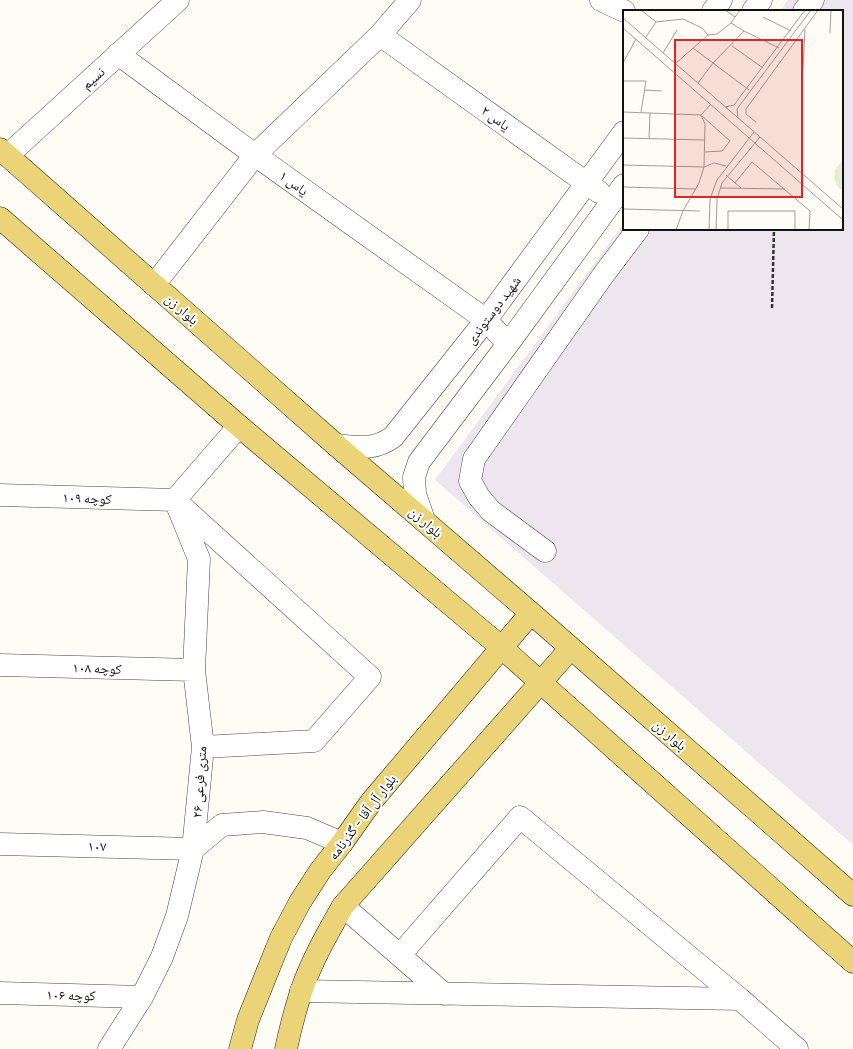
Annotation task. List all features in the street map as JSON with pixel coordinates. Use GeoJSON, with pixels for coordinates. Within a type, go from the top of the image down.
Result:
{"type":"FeatureCollection","features":[{"type":"Feature","properties":{"kind":"main road","name":"بلوار زن"},"geometry":{"type":"LineString","coordinates":[[4,152],[336,445],[531,613],[853,895]]}},
{"type":"Feature","properties":{"kind":"main road"},"geometry":{"type":"LineString","coordinates":[[0,218],[239,426],[501,648],[853,962]]}},
{"type":"Feature","properties":{"kind":"main road","name":"بلوار آل آقا - گذرنامه"},"geometry":{"type":"LineString","coordinates":[[240,1049],[248,1020],[281,938],[300,902],[320,871],[371,802],[531,613]]}},
{"type":"Feature","properties":{"kind":"main road"},"geometry":{"type":"LineString","coordinates":[[286,1049],[301,991],[327,933],[344,906],[571,648]]}},
{"type":"Feature","properties":{"kind":"street","name":"نسیم"},"geometry":{"type":"LineString","coordinates":[[4,152],[178,0]]}},
{"type":"Feature","properties":{"kind":"street"},"geometry":{"type":"LineString","coordinates":[[154,285],[255,155],[380,35],[410,0]]}},
{"type":"Feature","properties":{"kind":"street"},"geometry":{"type":"LineString","coordinates":[[601,0],[623,11]]}},
{"type":"Feature","properties":{"kind":"street"},"geometry":{"type":"LineString","coordinates":[[714,10],[721,0]]}},
{"type":"Feature","properties":{"kind":"street"},"geometry":{"type":"LineString","coordinates":[[754,10],[761,0]]}},
{"type":"Feature","properties":{"kind":"street"},"geometry":{"type":"LineString","coordinates":[[805,10],[813,0]]}},
{"type":"Feature","properties":{"kind":"street","name":"یاس ۲"},"geometry":{"type":"LineString","coordinates":[[380,35],[587,183],[618,193]]}},
{"type":"Feature","properties":{"kind":"street","name":"یاس ۱"},"geometry":{"type":"LineString","coordinates":[[118,54],[255,155],[486,320],[508,344]]}},
{"type":"Feature","properties":{"kind":"street","name":"شهید دوستوندی"},"geometry":{"type":"LineString","coordinates":[[336,445],[366,447],[383,444],[393,437],[486,320],[623,133]]}},
{"type":"Feature","properties":{"kind":"street"},"geometry":{"type":"LineString","coordinates":[[424,520],[415,494],[414,477],[419,462],[508,344],[618,193]]}},
{"type":"Feature","properties":{"kind":"street"},"geometry":{"type":"LineString","coordinates":[[545,552],[491,511],[479,497],[470,481],[474,459],[604,274],[637,230]]}},
{"type":"Feature","properties":{"kind":"street"},"geometry":{"type":"LineString","coordinates":[[203,747],[314,741],[370,677],[175,500],[239,426]]}},
{"type":"Feature","properties":{"kind":"street","name":"کوچه ۱۰۹"},"geometry":{"type":"LineString","coordinates":[[0,495],[175,500]]}},
{"type":"Feature","properties":{"kind":"street","name":"۲۶ متری فرعی"},"geometry":{"type":"LineString","coordinates":[[109,1049],[142,997],[162,957],[177,916],[194,849],[203,747],[194,670],[199,559],[175,500]]}},
{"type":"Feature","properties":{"kind":"street","name":"کوچه ۱۰۸"},"geometry":{"type":"LineString","coordinates":[[0,665],[194,670]]}},
{"type":"Feature","properties":{"kind":"street"},"geometry":{"type":"LineString","coordinates":[[400,955],[520,817],[740,999],[797,1049]]}},
{"type":"Feature","properties":{"kind":"street"},"geometry":{"type":"LineString","coordinates":[[194,849],[222,825],[263,822],[306,828],[342,843]]}},
{"type":"Feature","properties":{"kind":"street","name":"۱۰۷"},"geometry":{"type":"LineString","coordinates":[[0,844],[194,849]]}},
{"type":"Feature","properties":{"kind":"street"},"geometry":{"type":"LineString","coordinates":[[344,906],[444,994]]}},
{"type":"Feature","properties":{"kind":"street"},"geometry":{"type":"LineString","coordinates":[[301,991],[740,999]]}},
{"type":"Feature","properties":{"kind":"street","name":"کوچه ۱۰۶"},"geometry":{"type":"LineString","coordinates":[[0,993],[142,997]]}},
{"type":"Feature","properties":{"kind":"path"},"geometry":{"type":"LineString","coordinates":[[772,308],[774,230]]}},
{"type":"Feature","properties":{"kind":"shaded area"},"geometry":{"type":"Polygon","coordinates":[[[788,0],[853,0],[853,845],[435,480],[623,224],[623,230],[843,230],[843,10],[781,10],[788,0]]]}}]}
